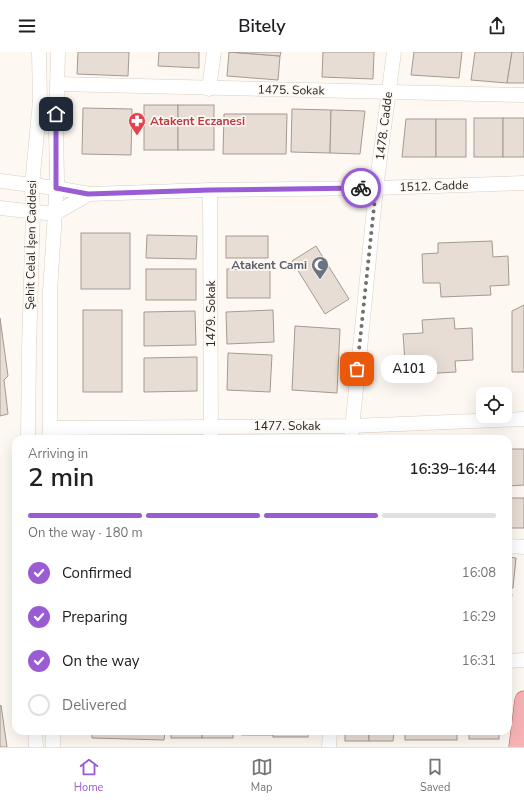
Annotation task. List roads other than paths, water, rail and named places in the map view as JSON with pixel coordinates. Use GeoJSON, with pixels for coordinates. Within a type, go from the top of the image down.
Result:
{"type":"FeatureCollection","features":[{"type":"Feature","properties":{"kind":"main road"},"geometry":{"type":"LineString","coordinates":[[518,747],[524,700]]}},
{"type":"Feature","properties":{"kind":"street","name":"Şehit Celal İşen Caddesi"},"geometry":{"type":"LineString","coordinates":[[28,435],[33,212],[32,185],[40,101],[39,52]]}},
{"type":"Feature","properties":{"kind":"street","name":"Şehit Celal İşen Caddesi"},"geometry":{"type":"LineString","coordinates":[[50,434],[50,292],[56,188],[58,52]]}},
{"type":"Feature","properties":{"kind":"street"},"geometry":{"type":"LineString","coordinates":[[210,89],[214,52]]}},
{"type":"Feature","properties":{"kind":"street","name":"1478. Cadde"},"geometry":{"type":"LineString","coordinates":[[351,433],[376,188],[394,52]]}},
{"type":"Feature","properties":{"kind":"street","name":"1475. Sokak"},"geometry":{"type":"LineString","coordinates":[[57,84],[210,89],[389,91],[524,95]]}},
{"type":"Feature","properties":{"kind":"street","name":"1512. Cadde"},"geometry":{"type":"LineString","coordinates":[[0,181],[56,188],[88,194],[210,190],[376,188],[524,183]]}},
{"type":"Feature","properties":{"kind":"street","name":"1479. Sokak"},"geometry":{"type":"LineString","coordinates":[[210,190],[211,433]]}},
{"type":"Feature","properties":{"kind":"street"},"geometry":{"type":"LineString","coordinates":[[0,208],[54,214],[88,194]]}},
{"type":"Feature","properties":{"kind":"street","name":"1477. Sokak"},"geometry":{"type":"LineString","coordinates":[[50,434],[351,433],[524,419]]}},
{"type":"Feature","properties":{"kind":"street"},"geometry":{"type":"LineString","coordinates":[[512,546],[524,547]]}},
{"type":"Feature","properties":{"kind":"street"},"geometry":{"type":"LineString","coordinates":[[512,661],[524,660]]}},
{"type":"Feature","properties":{"kind":"street"},"geometry":{"type":"LineString","coordinates":[[35,735],[36,747]]}},
{"type":"Feature","properties":{"kind":"street"},"geometry":{"type":"LineString","coordinates":[[53,735],[53,747]]}},
{"type":"Feature","properties":{"kind":"street"},"geometry":{"type":"LineString","coordinates":[[329,747],[330,735]]}},
{"type":"Feature","properties":{"kind":"place","name":"Atakent Eczanesi"},"geometry":{"type":"Point","coordinates":[137,136]}},
{"type":"Feature","properties":{"kind":"place","name":"Atakent Cami"},"geometry":{"type":"Point","coordinates":[320,280]}},
{"type":"Feature","properties":{"kind":"place","name":"A101"},"geometry":{"type":"Point","coordinates":[357,369]}}]}
